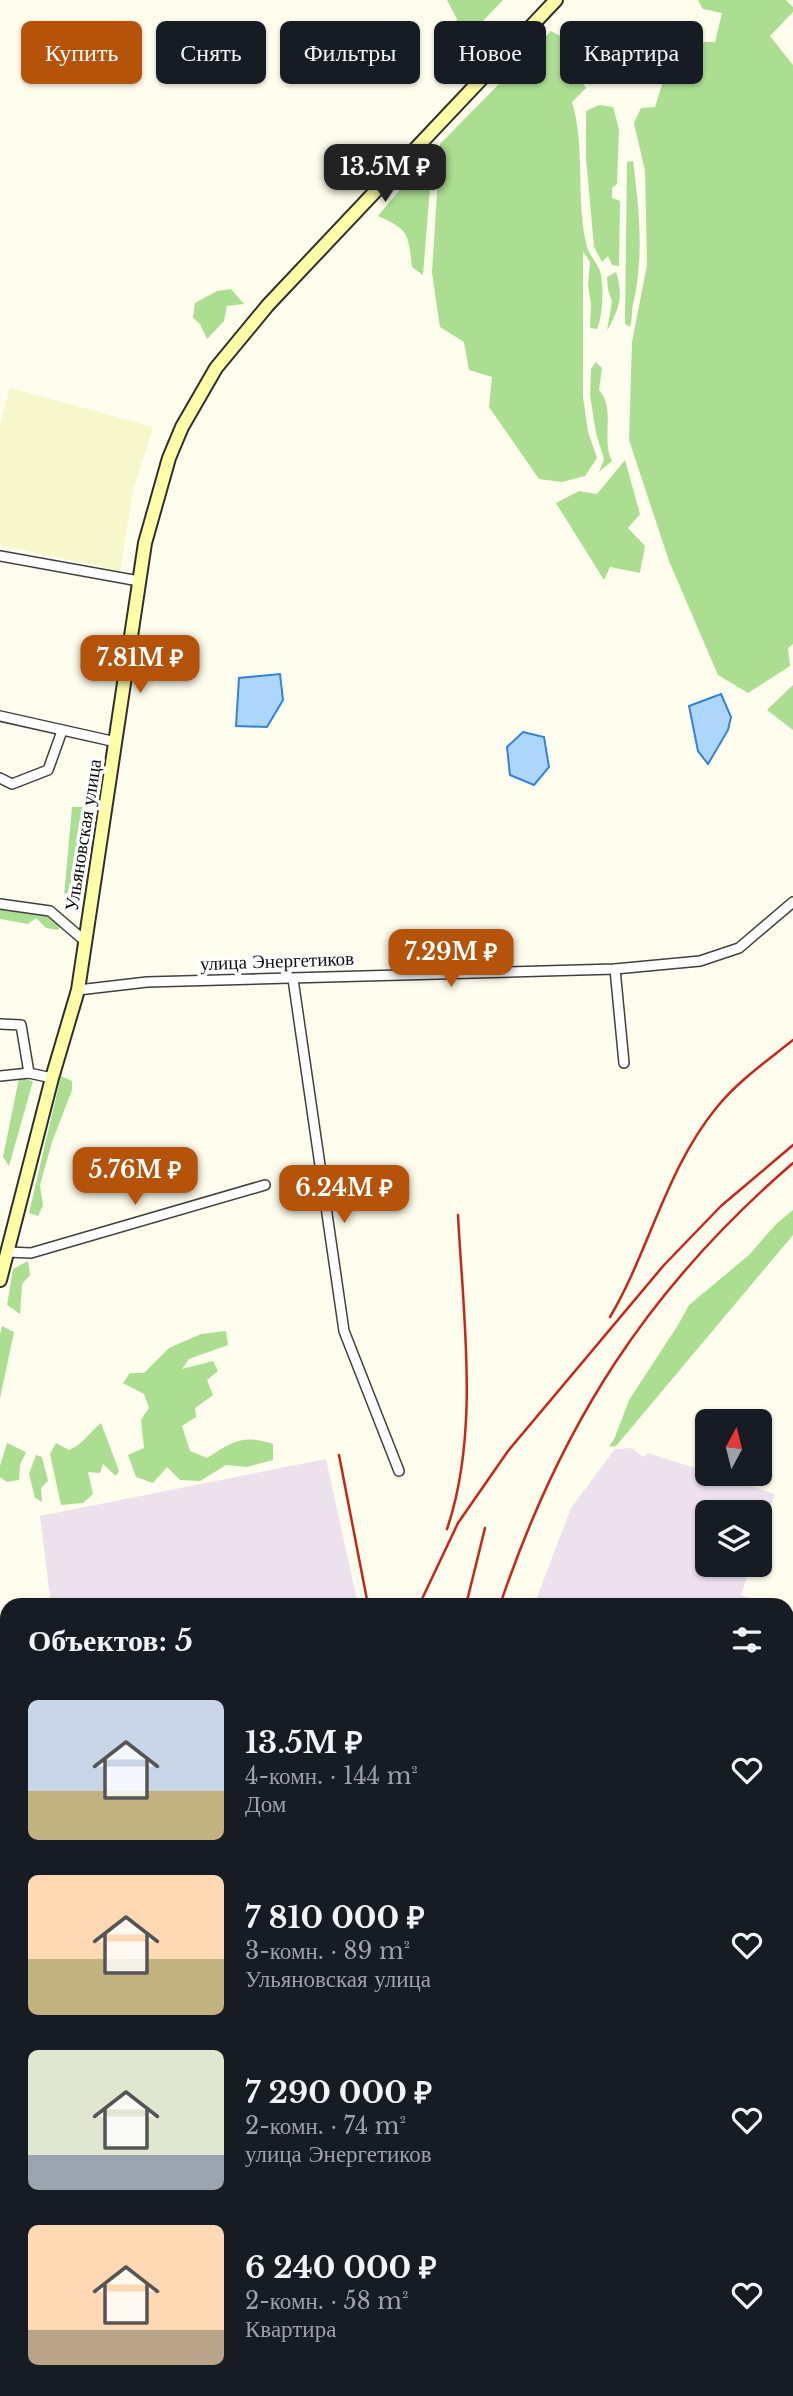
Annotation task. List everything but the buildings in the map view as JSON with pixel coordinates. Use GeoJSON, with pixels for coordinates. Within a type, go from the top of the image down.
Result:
{"type":"FeatureCollection","features":[{"type":"Feature","properties":{"kind":"main road","name":"Ульяновская улица"},"geometry":{"type":"LineString","coordinates":[[0,1280],[52,1078],[78,990],[145,543],[160,483],[182,427],[216,368],[268,305],[556,0]]}},
{"type":"Feature","properties":{"kind":"street"},"geometry":{"type":"LineString","coordinates":[[0,556],[139,581]]}},
{"type":"Feature","properties":{"kind":"street"},"geometry":{"type":"LineString","coordinates":[[0,716],[116,741]]}},
{"type":"Feature","properties":{"kind":"street"},"geometry":{"type":"LineString","coordinates":[[0,778],[12,784],[48,770],[62,731]]}},
{"type":"Feature","properties":{"kind":"street","name":"улица Энергетиков"},"geometry":{"type":"LineString","coordinates":[[78,990],[147,982],[615,969],[700,961],[739,948],[793,902]]}},
{"type":"Feature","properties":{"kind":"street"},"geometry":{"type":"LineString","coordinates":[[0,904],[50,911],[86,942]]}},
{"type":"Feature","properties":{"kind":"street"},"geometry":{"type":"LineString","coordinates":[[615,969],[624,1063]]}},
{"type":"Feature","properties":{"kind":"street"},"geometry":{"type":"LineString","coordinates":[[293,979],[344,1331],[399,1471]]}},
{"type":"Feature","properties":{"kind":"street"},"geometry":{"type":"LineString","coordinates":[[0,1024],[21,1025],[29,1073]]}},
{"type":"Feature","properties":{"kind":"street"},"geometry":{"type":"LineString","coordinates":[[0,1076],[29,1073],[52,1078]]}},
{"type":"Feature","properties":{"kind":"street"},"geometry":{"type":"LineString","coordinates":[[7,1252],[32,1253],[265,1185]]}},
{"type":"Feature","properties":{"kind":"shaded area"},"geometry":{"type":"Polygon","coordinates":[[[632,1448],[643,1457],[648,1453],[695,1468],[695,1486],[750,1486],[775,1494],[772,1503],[772,1500],[695,1500],[695,1577],[747,1577],[741,1595],[749,1598],[537,1598],[571,1508],[615,1449],[632,1448]]]}},
{"type":"Feature","properties":{"kind":"shaded area"},"geometry":{"type":"Polygon","coordinates":[[[326,1459],[356,1598],[50,1598],[40,1516],[326,1459]]]}},
{"type":"Feature","properties":{"kind":"green space"},"geometry":{"type":"Polygon","coordinates":[[[447,0],[503,0],[483,21],[457,19],[447,0]]]}},
{"type":"Feature","properties":{"kind":"green space"},"geometry":{"type":"Polygon","coordinates":[[[698,0],[786,0],[793,7],[793,12],[770,36],[793,65],[793,644],[788,648],[790,666],[748,693],[718,675],[669,561],[629,440],[632,342],[647,265],[645,171],[634,123],[641,108],[655,107],[662,84],[703,84],[703,42],[715,42],[722,13],[703,9],[698,0]]]}},
{"type":"Feature","properties":{"kind":"green space"},"geometry":{"type":"Polygon","coordinates":[[[551,31],[560,36],[560,84],[583,84],[586,88],[572,102],[579,138],[583,229],[588,250],[600,271],[602,292],[602,309],[597,329],[590,328],[590,262],[583,251],[583,397],[588,432],[597,458],[585,476],[562,482],[539,479],[489,407],[492,377],[469,370],[464,342],[440,327],[432,273],[440,144],[499,84],[546,84],[546,36],[551,31]]]}},
{"type":"Feature","properties":{"kind":"green space"},"geometry":{"type":"Polygon","coordinates":[[[599,105],[613,107],[619,129],[617,184],[612,188],[612,198],[620,201],[619,266],[612,265],[608,256],[602,262],[594,247],[586,158],[586,111],[599,105]]]}},
{"type":"Feature","properties":{"kind":"green space"},"geometry":{"type":"Polygon","coordinates":[[[433,150],[423,275],[412,267],[406,234],[396,225],[378,216],[433,150]]]}},
{"type":"Feature","properties":{"kind":"green space"},"geometry":{"type":"Polygon","coordinates":[[[633,161],[640,248],[630,327],[625,324],[627,162],[633,161]]]}},
{"type":"Feature","properties":{"kind":"green space"},"geometry":{"type":"Polygon","coordinates":[[[616,272],[620,289],[619,303],[607,331],[612,301],[607,277],[616,272]]]}},
{"type":"Feature","properties":{"kind":"green space"},"geometry":{"type":"Polygon","coordinates":[[[231,289],[244,304],[227,306],[224,321],[207,339],[200,324],[193,318],[195,303],[217,291],[231,289]]]}},
{"type":"Feature","properties":{"kind":"green space"},"geometry":{"type":"Polygon","coordinates":[[[596,362],[602,368],[599,390],[607,406],[608,444],[612,461],[599,472],[604,459],[596,433],[590,395],[591,369],[596,362]]]}},
{"type":"Feature","properties":{"kind":"green space"},"geometry":{"type":"Polygon","coordinates":[[[10,388],[153,427],[133,491],[120,571],[0,545],[0,424],[10,388]]]}},
{"type":"Feature","properties":{"kind":"green space"},"geometry":{"type":"Polygon","coordinates":[[[625,460],[640,514],[628,528],[645,546],[640,573],[610,567],[604,580],[556,503],[579,491],[597,494],[625,460]]]}},
{"type":"Feature","properties":{"kind":"green space"},"geometry":{"type":"Polygon","coordinates":[[[793,685],[793,730],[767,710],[793,685]]]}},
{"type":"Feature","properties":{"kind":"green space"},"geometry":{"type":"Polygon","coordinates":[[[72,807],[83,807],[73,910],[63,908],[72,807]]]}},
{"type":"Feature","properties":{"kind":"green space"},"geometry":{"type":"Polygon","coordinates":[[[0,907],[43,914],[61,926],[58,930],[46,928],[36,918],[28,924],[0,919],[0,907]]]}},
{"type":"Feature","properties":{"kind":"green space"},"geometry":{"type":"Polygon","coordinates":[[[61,1076],[72,1081],[72,1090],[52,1142],[40,1185],[43,1205],[38,1216],[29,1213],[61,1076]]]}},
{"type":"Feature","properties":{"kind":"green space"},"geometry":{"type":"Polygon","coordinates":[[[19,1078],[33,1081],[9,1166],[3,1157],[19,1078]]]}},
{"type":"Feature","properties":{"kind":"green space"},"geometry":{"type":"Polygon","coordinates":[[[793,1210],[793,1235],[616,1446],[609,1447],[629,1400],[689,1305],[749,1255],[776,1224],[793,1210]]]}},
{"type":"Feature","properties":{"kind":"green space"},"geometry":{"type":"Polygon","coordinates":[[[28,1261],[30,1275],[22,1284],[20,1314],[7,1305],[13,1269],[28,1261]]]}},
{"type":"Feature","properties":{"kind":"green space"},"geometry":{"type":"Polygon","coordinates":[[[2,1326],[14,1332],[0,1398],[0,1334],[2,1326]]]}},
{"type":"Feature","properties":{"kind":"green space"},"geometry":{"type":"Polygon","coordinates":[[[226,1331],[228,1345],[189,1359],[182,1369],[213,1361],[218,1371],[207,1380],[213,1395],[195,1408],[196,1417],[182,1426],[190,1451],[207,1458],[238,1441],[254,1440],[273,1444],[273,1460],[247,1467],[226,1465],[200,1481],[180,1480],[167,1467],[153,1483],[136,1477],[128,1455],[144,1448],[141,1420],[149,1408],[144,1394],[123,1383],[130,1373],[144,1373],[169,1348],[201,1334],[226,1331]]]}},
{"type":"Feature","properties":{"kind":"green space"},"geometry":{"type":"Polygon","coordinates":[[[101,1423],[119,1471],[116,1476],[103,1464],[100,1473],[88,1472],[93,1494],[83,1503],[61,1505],[50,1454],[56,1443],[69,1450],[74,1448],[101,1423]]]}},
{"type":"Feature","properties":{"kind":"green space"},"geometry":{"type":"Polygon","coordinates":[[[7,1443],[26,1452],[20,1465],[19,1480],[7,1482],[0,1477],[0,1466],[7,1443]]]}},
{"type":"Feature","properties":{"kind":"green space"},"geometry":{"type":"Polygon","coordinates":[[[36,1455],[42,1457],[48,1481],[41,1488],[42,1502],[35,1498],[29,1474],[36,1455]]]}},
{"type":"Feature","properties":{"kind":"water"},"geometry":{"type":"Polygon","coordinates":[[[280,674],[283,700],[267,727],[236,726],[239,678],[280,674]]]}},
{"type":"Feature","properties":{"kind":"water"},"geometry":{"type":"Polygon","coordinates":[[[721,694],[731,717],[728,730],[708,764],[698,751],[689,706],[721,694]]]}},
{"type":"Feature","properties":{"kind":"water"},"geometry":{"type":"Polygon","coordinates":[[[523,732],[544,737],[549,767],[534,785],[510,775],[507,747],[523,732]]]}},
{"type":"Feature","properties":{"kind":"railway"},"geometry":{"type":"LineString","coordinates":[[610,1317],[671,1183],[699,1131],[734,1089],[793,1040]]}},
{"type":"Feature","properties":{"kind":"railway"},"geometry":{"type":"LineString","coordinates":[[422,1598],[458,1523],[508,1451],[664,1265],[721,1206],[793,1145]]}},
{"type":"Feature","properties":{"kind":"railway"},"geometry":{"type":"LineString","coordinates":[[503,1598],[551,1477],[581,1419],[615,1363],[653,1310],[695,1259],[741,1210],[793,1163]]}},
{"type":"Feature","properties":{"kind":"railway"},"geometry":{"type":"LineString","coordinates":[[447,1529],[457,1492],[466,1414],[467,1374],[458,1215]]}},
{"type":"Feature","properties":{"kind":"railway"},"geometry":{"type":"LineString","coordinates":[[339,1455],[367,1598]]}},
{"type":"Feature","properties":{"kind":"railway"},"geometry":{"type":"LineString","coordinates":[[468,1598],[485,1528]]}}]}
